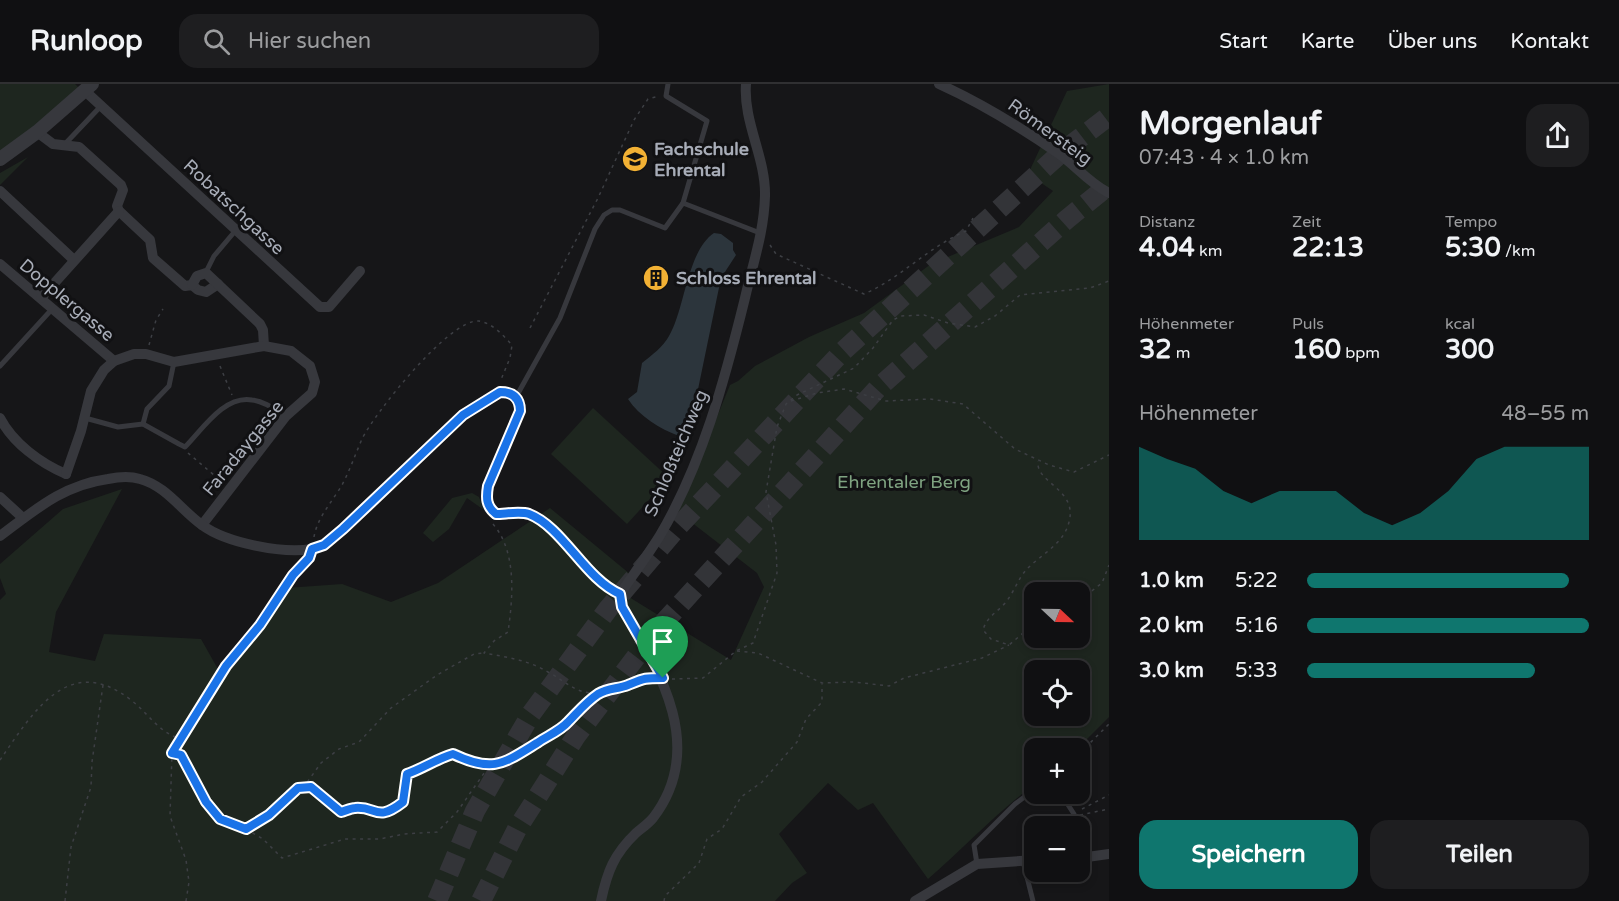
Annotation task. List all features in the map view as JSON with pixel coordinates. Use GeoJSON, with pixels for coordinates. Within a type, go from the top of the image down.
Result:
{"type":"FeatureCollection","features":[{"type":"Feature","properties":{"kind":"street","name":"Schloßteichweg"},"geometry":{"type":"LineString","coordinates":[[620,594],[659,536],[684,488],[728,370],[762,234],[765,193],[763,165],[751,122],[746,84]]}},
{"type":"Feature","properties":{"kind":"street","name":"Römersteig"},"geometry":{"type":"LineString","coordinates":[[939,84],[976,101],[1014,124],[1061,155],[1097,186],[1109,193]]}},
{"type":"Feature","properties":{"kind":"street","name":"Robatschgasse"},"geometry":{"type":"LineString","coordinates":[[88,88],[101,106],[320,307],[329,307],[360,271]]}},
{"type":"Feature","properties":{"kind":"street"},"geometry":{"type":"LineString","coordinates":[[0,159],[37,132],[88,88]]}},
{"type":"Feature","properties":{"kind":"street"},"geometry":{"type":"LineString","coordinates":[[37,132],[49,143],[79,147],[122,185],[118,211],[150,240],[153,258],[185,286],[192,285],[198,290],[207,292],[218,284]]}},
{"type":"Feature","properties":{"kind":"street"},"geometry":{"type":"LineString","coordinates":[[0,191],[74,260]]}},
{"type":"Feature","properties":{"kind":"street"},"geometry":{"type":"LineString","coordinates":[[41,298],[118,211]]}},
{"type":"Feature","properties":{"kind":"street","name":"Dopplergasse"},"geometry":{"type":"LineString","coordinates":[[0,264],[114,361]]}},
{"type":"Feature","properties":{"kind":"street"},"geometry":{"type":"LineString","coordinates":[[192,285],[197,276],[206,273],[260,324],[263,330],[264,346]]}},
{"type":"Feature","properties":{"kind":"street","name":"Faradaygasse"},"geometry":{"type":"LineString","coordinates":[[114,361],[134,354],[146,354],[174,362],[214,353],[264,346],[279,347],[300,357],[314,375],[312,393],[286,416],[202,525]]}},
{"type":"Feature","properties":{"kind":"street"},"geometry":{"type":"LineString","coordinates":[[69,489],[66,474],[96,380],[114,361]]}},
{"type":"Feature","properties":{"kind":"street"},"geometry":{"type":"LineString","coordinates":[[0,536],[42,503],[69,489],[99,480],[122,477],[139,478],[168,494],[202,525],[237,541],[266,548],[312,549],[324,545],[343,529],[463,415],[493,396],[506,392],[516,397],[520,402],[518,419],[488,486],[486,497],[489,509],[496,514],[528,514],[557,536],[600,583],[620,594],[622,607],[663,678],[676,723],[679,760],[667,799],[651,821],[635,834],[611,862],[601,901]]}},
{"type":"Feature","properties":{"kind":"street"},"geometry":{"type":"LineString","coordinates":[[0,418],[10,433],[41,461],[66,474]]}},
{"type":"Feature","properties":{"kind":"street"},"geometry":{"type":"LineString","coordinates":[[0,497],[23,518]]}},
{"type":"Feature","properties":{"kind":"street"},"geometry":{"type":"LineString","coordinates":[[1092,857],[1109,854]]}},
{"type":"Feature","properties":{"kind":"street"},"geometry":{"type":"LineString","coordinates":[[915,901],[977,864],[1023,861]]}},
{"type":"Feature","properties":{"kind":"lane"},"geometry":{"type":"LineString","coordinates":[[516,397],[560,318],[595,229],[604,215],[612,210],[620,210],[665,228],[683,203],[707,121],[703,116],[666,96],[668,84]]}},
{"type":"Feature","properties":{"kind":"lane"},"geometry":{"type":"LineString","coordinates":[[64,145],[101,106]]}},
{"type":"Feature","properties":{"kind":"lane"},"geometry":{"type":"LineString","coordinates":[[683,203],[762,234]]}},
{"type":"Feature","properties":{"kind":"lane"},"geometry":{"type":"LineString","coordinates":[[206,273],[214,256],[236,230]]}},
{"type":"Feature","properties":{"kind":"lane"},"geometry":{"type":"LineString","coordinates":[[0,366],[53,308]]}},
{"type":"Feature","properties":{"kind":"lane"},"geometry":{"type":"LineString","coordinates":[[143,424],[147,410],[169,386],[174,362]]}},
{"type":"Feature","properties":{"kind":"lane"},"geometry":{"type":"LineString","coordinates":[[85,417],[118,427],[143,424],[185,447],[225,406],[235,401],[258,401],[286,416]]}},
{"type":"Feature","properties":{"kind":"lane"},"geometry":{"type":"LineString","coordinates":[[977,864],[974,845],[1024,797]]}},
{"type":"Feature","properties":{"kind":"lane"},"geometry":{"type":"LineString","coordinates":[[1068,804],[1074,814]]}},
{"type":"Feature","properties":{"kind":"lane"},"geometry":{"type":"LineString","coordinates":[[1023,861],[1034,901]]}},
{"type":"Feature","properties":{"kind":"path"},"geometry":{"type":"LineString","coordinates":[[530,328],[598,198],[640,109],[648,99],[666,96]]}},
{"type":"Feature","properties":{"kind":"path"},"geometry":{"type":"LineString","coordinates":[[762,234],[776,254],[864,294],[881,287],[943,240],[966,231],[973,218]]}},
{"type":"Feature","properties":{"kind":"path"},"geometry":{"type":"LineString","coordinates":[[246,829],[269,815],[298,788],[311,787],[341,812],[357,807],[377,814],[393,810],[403,802],[407,774],[423,768],[431,760],[453,754],[470,762],[489,765],[512,760],[566,724],[580,708],[609,688],[627,686],[642,677],[703,678],[736,651],[753,643],[777,573],[776,545],[766,492],[777,427],[786,404],[797,395],[854,368],[873,348],[893,320],[902,316],[924,315],[948,323],[975,327],[995,316],[1020,295],[1090,288],[1109,281]]}},
{"type":"Feature","properties":{"kind":"path"},"geometry":{"type":"LineString","coordinates":[[146,354],[156,320],[163,309]]}},
{"type":"Feature","properties":{"kind":"path"},"geometry":{"type":"LineString","coordinates":[[186,901],[189,882],[186,860],[170,816],[172,753],[196,710],[226,666],[260,625],[293,575],[309,558],[316,527],[345,478],[362,440],[374,421],[430,352],[465,324],[478,321],[490,325],[512,345],[510,358],[493,396]]}},
{"type":"Feature","properties":{"kind":"path"},"geometry":{"type":"LineString","coordinates":[[214,353],[235,401]]}},
{"type":"Feature","properties":{"kind":"path"},"geometry":{"type":"LineString","coordinates":[[790,401],[817,393],[844,389],[886,401],[930,399],[963,404],[1015,449],[1038,460],[1074,472],[1109,455]]}},
{"type":"Feature","properties":{"kind":"path"},"geometry":{"type":"LineString","coordinates":[[185,447],[187,452],[230,489]]}},
{"type":"Feature","properties":{"kind":"path"},"geometry":{"type":"LineString","coordinates":[[1008,645],[985,635],[985,624],[1006,603],[1025,571],[1049,551],[1069,525],[1071,510],[1068,500],[1041,472],[1037,464],[1038,460]]}},
{"type":"Feature","properties":{"kind":"path"},"geometry":{"type":"LineString","coordinates":[[484,653],[494,641],[508,632],[513,600],[507,550],[494,525]]}},
{"type":"Feature","properties":{"kind":"path"},"geometry":{"type":"LineString","coordinates":[[1090,592],[1102,583],[1109,566]]}},
{"type":"Feature","properties":{"kind":"path"},"geometry":{"type":"LineString","coordinates":[[736,651],[758,653],[822,683],[863,682],[889,686],[904,678],[982,658],[1008,645],[1024,632]]}},
{"type":"Feature","properties":{"kind":"path"},"geometry":{"type":"LineString","coordinates":[[303,788],[321,763],[339,749],[358,742],[391,708],[437,675],[474,654],[484,653],[516,659],[548,671],[575,691],[587,694],[601,692]]}},
{"type":"Feature","properties":{"kind":"path"},"geometry":{"type":"LineString","coordinates":[[0,760],[33,712],[47,697],[64,687],[84,683],[104,684],[131,700],[165,733],[181,739]]}},
{"type":"Feature","properties":{"kind":"path"},"geometry":{"type":"LineString","coordinates":[[664,901],[665,896],[699,863],[707,839],[722,829],[741,797],[762,782],[797,742],[806,719],[822,702],[822,683]]}},
{"type":"Feature","properties":{"kind":"path"},"geometry":{"type":"LineString","coordinates":[[64,901],[71,847],[91,787],[92,762],[104,684]]}},
{"type":"Feature","properties":{"kind":"path"},"geometry":{"type":"LineString","coordinates":[[1090,743],[1109,724]]}},
{"type":"Feature","properties":{"kind":"path"},"geometry":{"type":"LineString","coordinates":[[172,753],[181,755],[206,802],[220,819],[246,829],[263,839],[282,858],[345,839],[380,839],[404,834],[437,832],[458,812],[489,765]]}},
{"type":"Feature","properties":{"kind":"path"},"geometry":{"type":"LineString","coordinates":[[1074,814],[1109,795]]}},
{"type":"Feature","properties":{"kind":"path"},"geometry":{"type":"LineString","coordinates":[[1074,814],[1085,816],[1109,809]]}},
{"type":"Feature","properties":{"kind":"path"},"geometry":{"type":"LineString","coordinates":[[1090,845],[1092,857]]}},
{"type":"Feature","properties":{"kind":"green space"},"geometry":{"type":"Polygon","coordinates":[[[0,84],[75,84],[79,88],[25,135],[0,152],[0,84]]]}},
{"type":"Feature","properties":{"kind":"green space","name":"Ehrentaler Berg"},"geometry":{"type":"Polygon","coordinates":[[[1109,84],[1109,717],[1088,738],[1024,738],[1024,793],[928,879],[873,803],[858,810],[828,783],[779,834],[807,873],[792,883],[775,901],[0,901],[0,600],[6,594],[0,578],[0,564],[63,509],[122,489],[56,612],[49,652],[95,661],[104,634],[201,639],[223,678],[286,588],[342,584],[391,602],[438,583],[550,508],[630,574],[629,597],[731,660],[764,587],[757,573],[678,512],[730,385],[755,366],[809,337],[864,313],[931,264],[1019,227],[1053,191],[1028,174],[1067,91],[1109,84]]]}},
{"type":"Feature","properties":{"kind":"green space"},"geometry":{"type":"Polygon","coordinates":[[[28,157],[0,185],[0,173],[28,157]]]}},
{"type":"Feature","properties":{"kind":"green space"},"geometry":{"type":"Polygon","coordinates":[[[593,408],[669,478],[627,524],[551,454],[593,408]]]}},
{"type":"Feature","properties":{"kind":"green space"},"geometry":{"type":"Polygon","coordinates":[[[472,493],[479,497],[484,510],[467,498],[449,529],[433,542],[423,533],[452,498],[472,493]]]}},
{"type":"Feature","properties":{"kind":"shaded area"},"geometry":{"type":"Polygon","coordinates":[[[714,233],[721,234],[733,243],[736,255],[721,278],[696,399],[679,436],[650,421],[628,399],[637,392],[642,363],[669,336],[692,266],[705,241],[714,233]]]}},
{"type":"Feature","properties":{"kind":"tunnel"},"geometry":{"type":"LineString","coordinates":[[437,901],[475,811],[531,714],[608,609],[676,529],[841,353],[1063,151],[1109,116]]}},
{"type":"Feature","properties":{"kind":"tunnel"},"geometry":{"type":"LineString","coordinates":[[481,901],[517,829],[576,736],[655,632],[878,388],[1066,220],[1109,185]]}},
{"type":"Feature","properties":{"kind":"place","name":"Fachschule Ehrental"},"geometry":{"type":"Point","coordinates":[635,159]}},
{"type":"Feature","properties":{"kind":"place","name":"Schloss Ehrental"},"geometry":{"type":"Point","coordinates":[656,278]}},
{"type":"Feature","properties":{"kind":"route"},"geometry":{"type":"LineString","coordinates":[[500,392],[516,397],[520,402],[520,411],[512,436],[488,486],[486,497],[489,509],[496,514],[528,514],[557,536],[600,583],[620,594],[622,607],[663,678],[642,677],[627,686],[609,688],[601,692],[580,708],[566,724],[512,760],[489,765],[470,762],[453,754],[431,760],[423,768],[407,774],[403,802],[393,810],[377,814],[357,807],[341,812],[311,787],[298,788],[269,815],[246,829],[220,819],[206,802],[181,755],[172,753],[188,729],[196,710],[226,666],[260,625],[293,575],[309,558],[312,549],[324,545],[343,529],[463,415],[500,392]]}}]}
